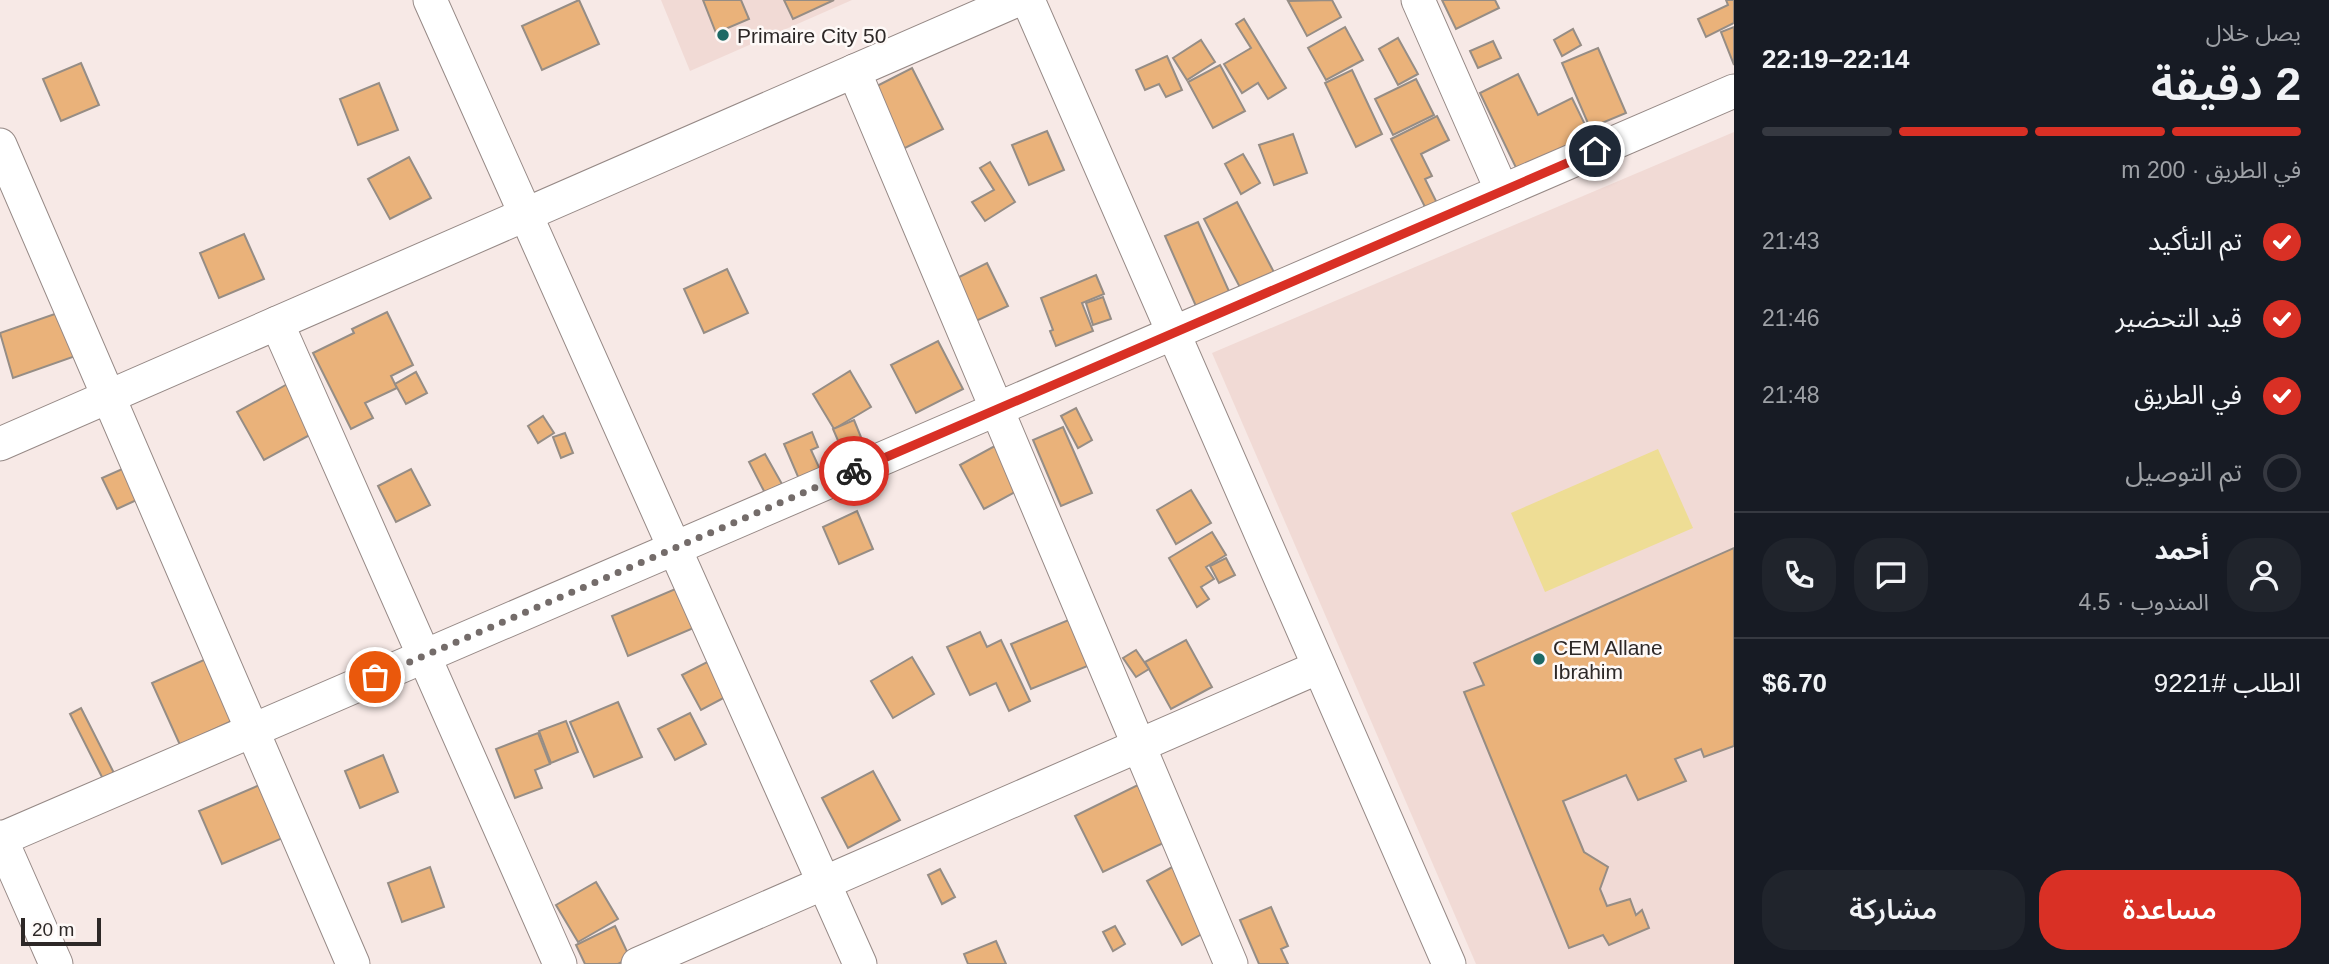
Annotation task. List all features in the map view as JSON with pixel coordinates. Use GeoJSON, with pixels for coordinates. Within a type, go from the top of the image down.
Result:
{"type":"FeatureCollection","features":[{"type":"Feature","properties":{"kind":"street"},"geometry":{"type":"LineString","coordinates":[[430,0],[860,964]]}},
{"type":"Feature","properties":{"kind":"street"},"geometry":{"type":"LineString","coordinates":[[0,444],[1017,0]]}},
{"type":"Feature","properties":{"kind":"street"},"geometry":{"type":"LineString","coordinates":[[1028,0],[1449,964]]}},
{"type":"Feature","properties":{"kind":"street"},"geometry":{"type":"LineString","coordinates":[[1418,0],[1502,191]]}},
{"type":"Feature","properties":{"kind":"street"},"geometry":{"type":"LineString","coordinates":[[854,71],[1231,964]]}},
{"type":"Feature","properties":{"kind":"street"},"geometry":{"type":"LineString","coordinates":[[56,964],[0,838],[1734,91]]}},
{"type":"Feature","properties":{"kind":"street"},"geometry":{"type":"LineString","coordinates":[[0,145],[353,964]]}},
{"type":"Feature","properties":{"kind":"street"},"geometry":{"type":"LineString","coordinates":[[277,323],[560,964]]}},
{"type":"Feature","properties":{"kind":"street"},"geometry":{"type":"LineString","coordinates":[[638,964],[1319,667]]}},
{"type":"Feature","properties":{"kind":"shaded area","name":"Primaire City 50"},"geometry":{"type":"Polygon","coordinates":[[[661,0],[852,0],[690,71],[661,0]]]}},
{"type":"Feature","properties":{"kind":"shaded area","name":"CEM Allane Ibrahim"},"geometry":{"type":"Polygon","coordinates":[[[1734,132],[1734,964],[1476,964],[1212,353],[1734,132]]]}},
{"type":"Feature","properties":{"kind":"shaded area"},"geometry":{"type":"Polygon","coordinates":[[[1658,449],[1693,528],[1545,592],[1511,513],[1658,449]]]}},
{"type":"Feature","properties":{"kind":"building"},"geometry":{"type":"Polygon","coordinates":[[[579,0],[599,44],[542,70],[522,26],[579,0]]]}},
{"type":"Feature","properties":{"kind":"building"},"geometry":{"type":"Polygon","coordinates":[[[703,0],[741,0],[749,19],[716,33],[703,0]]]}},
{"type":"Feature","properties":{"kind":"building"},"geometry":{"type":"Polygon","coordinates":[[[784,0],[834,0],[793,19],[784,0]]]}},
{"type":"Feature","properties":{"kind":"building"},"geometry":{"type":"Polygon","coordinates":[[[1332,0],[1341,17],[1307,36],[1288,1],[1332,0]]]}},
{"type":"Feature","properties":{"kind":"building"},"geometry":{"type":"Polygon","coordinates":[[[1442,0],[1495,0],[1499,8],[1456,29],[1442,0]]]}},
{"type":"Feature","properties":{"kind":"building"},"geometry":{"type":"Polygon","coordinates":[[[1726,0],[1734,0],[1734,23],[1706,37],[1698,19],[1728,5],[1726,0]]]}},
{"type":"Feature","properties":{"kind":"building"},"geometry":{"type":"Polygon","coordinates":[[[1244,19],[1286,88],[1268,99],[1258,83],[1242,93],[1224,64],[1251,48],[1236,24],[1244,19]]]}},
{"type":"Feature","properties":{"kind":"building"},"geometry":{"type":"Polygon","coordinates":[[[1345,27],[1363,60],[1326,80],[1308,48],[1345,27]]]}},
{"type":"Feature","properties":{"kind":"building"},"geometry":{"type":"Polygon","coordinates":[[[1734,27],[1734,65],[1721,32],[1734,27]]]}},
{"type":"Feature","properties":{"kind":"building"},"geometry":{"type":"Polygon","coordinates":[[[1573,29],[1581,45],[1562,56],[1554,40],[1573,29]]]}},
{"type":"Feature","properties":{"kind":"building"},"geometry":{"type":"Polygon","coordinates":[[[1398,38],[1418,74],[1398,85],[1379,49],[1398,38]]]}},
{"type":"Feature","properties":{"kind":"building"},"geometry":{"type":"Polygon","coordinates":[[[1201,40],[1215,62],[1187,80],[1173,58],[1201,40]]]}},
{"type":"Feature","properties":{"kind":"building"},"geometry":{"type":"Polygon","coordinates":[[[1493,41],[1501,58],[1478,68],[1470,51],[1493,41]]]}},
{"type":"Feature","properties":{"kind":"building"},"geometry":{"type":"Polygon","coordinates":[[[1598,48],[1626,113],[1590,128],[1562,63],[1598,48]]]}},
{"type":"Feature","properties":{"kind":"building"},"geometry":{"type":"Polygon","coordinates":[[[1167,56],[1182,90],[1166,97],[1159,84],[1145,90],[1136,70],[1167,56]]]}},
{"type":"Feature","properties":{"kind":"building"},"geometry":{"type":"Polygon","coordinates":[[[81,63],[99,105],[61,121],[43,79],[81,63]]]}},
{"type":"Feature","properties":{"kind":"building"},"geometry":{"type":"Polygon","coordinates":[[[1220,65],[1245,111],[1213,128],[1188,82],[1220,65]]]}},
{"type":"Feature","properties":{"kind":"building"},"geometry":{"type":"Polygon","coordinates":[[[912,68],[943,129],[903,149],[871,89],[912,68]]]}},
{"type":"Feature","properties":{"kind":"building"},"geometry":{"type":"Polygon","coordinates":[[[1352,70],[1382,134],[1356,147],[1325,83],[1352,70]]]}},
{"type":"Feature","properties":{"kind":"building"},"geometry":{"type":"Polygon","coordinates":[[[1518,74],[1538,115],[1572,98],[1593,141],[1520,176],[1480,93],[1518,74]]]}},
{"type":"Feature","properties":{"kind":"building"},"geometry":{"type":"Polygon","coordinates":[[[1416,79],[1434,115],[1393,135],[1375,99],[1416,79]]]}},
{"type":"Feature","properties":{"kind":"building"},"geometry":{"type":"Polygon","coordinates":[[[379,83],[398,130],[358,145],[340,99],[379,83]]]}},
{"type":"Feature","properties":{"kind":"building"},"geometry":{"type":"Polygon","coordinates":[[[1437,116],[1449,140],[1421,154],[1432,176],[1425,179],[1437,203],[1426,209],[1391,139],[1437,116]]]}},
{"type":"Feature","properties":{"kind":"building"},"geometry":{"type":"Polygon","coordinates":[[[1047,131],[1064,170],[1029,185],[1012,145],[1047,131]]]}},
{"type":"Feature","properties":{"kind":"building"},"geometry":{"type":"Polygon","coordinates":[[[1293,134],[1307,173],[1274,185],[1259,145],[1293,134]]]}},
{"type":"Feature","properties":{"kind":"building"},"geometry":{"type":"Polygon","coordinates":[[[1243,154],[1260,183],[1241,194],[1225,164],[1243,154]]]}},
{"type":"Feature","properties":{"kind":"building"},"geometry":{"type":"Polygon","coordinates":[[[409,157],[431,198],[390,219],[368,179],[409,157]]]}},
{"type":"Feature","properties":{"kind":"building"},"geometry":{"type":"Polygon","coordinates":[[[990,162],[1015,202],[985,221],[972,202],[994,190],[980,168],[990,162]]]}},
{"type":"Feature","properties":{"kind":"building"},"geometry":{"type":"Polygon","coordinates":[[[1237,202],[1277,278],[1244,295],[1204,219],[1237,202]]]}},
{"type":"Feature","properties":{"kind":"building"},"geometry":{"type":"Polygon","coordinates":[[[1198,222],[1232,298],[1199,313],[1165,236],[1198,222]]]}},
{"type":"Feature","properties":{"kind":"building"},"geometry":{"type":"Polygon","coordinates":[[[244,234],[264,279],[219,298],[200,253],[244,234]]]}},
{"type":"Feature","properties":{"kind":"building"},"geometry":{"type":"Polygon","coordinates":[[[987,263],[1008,306],[976,321],[955,279],[987,263]]]}},
{"type":"Feature","properties":{"kind":"building"},"geometry":{"type":"Polygon","coordinates":[[[727,269],[748,313],[704,333],[684,289],[727,269]]]}},
{"type":"Feature","properties":{"kind":"building"},"geometry":{"type":"Polygon","coordinates":[[[1096,275],[1104,294],[1082,303],[1093,331],[1056,346],[1041,298],[1096,275]]]}},
{"type":"Feature","properties":{"kind":"building"},"geometry":{"type":"Polygon","coordinates":[[[1103,297],[1111,319],[1093,325],[1086,303],[1103,297]]]}},
{"type":"Feature","properties":{"kind":"building"},"geometry":{"type":"Polygon","coordinates":[[[72,308],[87,352],[13,378],[0,333],[72,308]]]}},
{"type":"Feature","properties":{"kind":"building"},"geometry":{"type":"Polygon","coordinates":[[[387,312],[413,365],[391,376],[397,388],[365,403],[373,418],[351,429],[313,353],[354,333],[352,329],[387,312]]]}},
{"type":"Feature","properties":{"kind":"building"},"geometry":{"type":"Polygon","coordinates":[[[938,341],[963,389],[916,413],[891,365],[938,341]]]}},
{"type":"Feature","properties":{"kind":"building"},"geometry":{"type":"Polygon","coordinates":[[[850,371],[871,407],[834,429],[813,394],[850,371]]]}},
{"type":"Feature","properties":{"kind":"building"},"geometry":{"type":"Polygon","coordinates":[[[416,372],[427,393],[406,404],[395,384],[416,372]]]}},
{"type":"Feature","properties":{"kind":"building"},"geometry":{"type":"Polygon","coordinates":[[[291,382],[317,431],[264,460],[237,412],[291,382]]]}},
{"type":"Feature","properties":{"kind":"building"},"geometry":{"type":"Polygon","coordinates":[[[1076,408],[1092,440],[1078,448],[1061,416],[1076,408]]]}},
{"type":"Feature","properties":{"kind":"building"},"geometry":{"type":"Polygon","coordinates":[[[543,416],[554,433],[538,443],[528,426],[543,416]]]}},
{"type":"Feature","properties":{"kind":"building"},"geometry":{"type":"Polygon","coordinates":[[[854,420],[869,457],[849,466],[833,429],[854,420]]]}},
{"type":"Feature","properties":{"kind":"building"},"geometry":{"type":"Polygon","coordinates":[[[1063,427],[1092,493],[1061,506],[1033,440],[1063,427]]]}},
{"type":"Feature","properties":{"kind":"building"},"geometry":{"type":"Polygon","coordinates":[[[812,432],[818,447],[811,450],[823,476],[802,486],[784,444],[812,432]]]}},
{"type":"Feature","properties":{"kind":"building"},"geometry":{"type":"Polygon","coordinates":[[[565,433],[573,453],[561,458],[553,437],[565,433]]]}},
{"type":"Feature","properties":{"kind":"building"},"geometry":{"type":"Polygon","coordinates":[[[1002,442],[1026,486],[984,509],[960,465],[1002,442]]]}},
{"type":"Feature","properties":{"kind":"building"},"geometry":{"type":"Polygon","coordinates":[[[765,454],[782,484],[765,493],[749,462],[765,454]]]}},
{"type":"Feature","properties":{"kind":"building"},"geometry":{"type":"Polygon","coordinates":[[[138,462],[152,493],[117,509],[102,478],[138,462]]]}},
{"type":"Feature","properties":{"kind":"building"},"geometry":{"type":"Polygon","coordinates":[[[411,469],[430,505],[396,522],[378,486],[411,469]]]}},
{"type":"Feature","properties":{"kind":"building"},"geometry":{"type":"Polygon","coordinates":[[[1191,490],[1211,523],[1176,544],[1157,510],[1191,490]]]}},
{"type":"Feature","properties":{"kind":"building"},"geometry":{"type":"Polygon","coordinates":[[[857,511],[873,549],[839,564],[823,527],[857,511]]]}},
{"type":"Feature","properties":{"kind":"building"},"geometry":{"type":"Polygon","coordinates":[[[1212,532],[1226,555],[1206,567],[1214,579],[1201,587],[1209,599],[1197,607],[1169,558],[1212,532]]]}},
{"type":"Feature","properties":{"kind":"building"},"geometry":{"type":"Polygon","coordinates":[[[1734,548],[1734,746],[1704,757],[1701,749],[1675,759],[1686,781],[1638,800],[1626,775],[1563,801],[1584,852],[1608,867],[1600,889],[1607,906],[1630,899],[1636,915],[1642,910],[1649,928],[1609,945],[1603,935],[1569,948],[1464,692],[1484,685],[1474,663],[1734,548]]]}},
{"type":"Feature","properties":{"kind":"building"},"geometry":{"type":"Polygon","coordinates":[[[1226,558],[1235,575],[1219,583],[1210,566],[1226,558]]]}},
{"type":"Feature","properties":{"kind":"building"},"geometry":{"type":"Polygon","coordinates":[[[687,584],[703,624],[628,656],[612,616],[687,584]]]}},
{"type":"Feature","properties":{"kind":"building"},"geometry":{"type":"Polygon","coordinates":[[[1071,619],[1090,665],[1031,689],[1011,644],[1071,619]]]}},
{"type":"Feature","properties":{"kind":"building"},"geometry":{"type":"Polygon","coordinates":[[[980,632],[987,647],[1001,640],[1030,701],[1009,711],[996,683],[970,695],[947,647],[980,632]]]}},
{"type":"Feature","properties":{"kind":"building"},"geometry":{"type":"Polygon","coordinates":[[[1186,640],[1212,687],[1171,709],[1145,662],[1186,640]]]}},
{"type":"Feature","properties":{"kind":"building"},"geometry":{"type":"Polygon","coordinates":[[[1136,650],[1149,669],[1136,677],[1123,658],[1136,650]]]}},
{"type":"Feature","properties":{"kind":"building"},"geometry":{"type":"Polygon","coordinates":[[[912,657],[934,694],[893,718],[871,681],[912,657]]]}},
{"type":"Feature","properties":{"kind":"building"},"geometry":{"type":"Polygon","coordinates":[[[206,659],[234,720],[180,745],[152,683],[206,659]]]}},
{"type":"Feature","properties":{"kind":"building"},"geometry":{"type":"Polygon","coordinates":[[[713,659],[731,694],[701,710],[682,675],[713,659]]]}},
{"type":"Feature","properties":{"kind":"building"},"geometry":{"type":"Polygon","coordinates":[[[618,702],[642,757],[594,777],[570,722],[618,702]]]}},
{"type":"Feature","properties":{"kind":"building"},"geometry":{"type":"Polygon","coordinates":[[[81,708],[116,777],[105,783],[70,714],[81,708]]]}},
{"type":"Feature","properties":{"kind":"building"},"geometry":{"type":"Polygon","coordinates":[[[690,713],[706,744],[675,760],[658,729],[690,713]]]}},
{"type":"Feature","properties":{"kind":"building"},"geometry":{"type":"Polygon","coordinates":[[[566,721],[578,752],[551,763],[539,731],[566,721]]]}},
{"type":"Feature","properties":{"kind":"building"},"geometry":{"type":"Polygon","coordinates":[[[538,733],[550,764],[535,770],[542,788],[515,798],[496,749],[538,733]]]}},
{"type":"Feature","properties":{"kind":"building"},"geometry":{"type":"Polygon","coordinates":[[[383,755],[398,792],[360,808],[345,771],[383,755]]]}},
{"type":"Feature","properties":{"kind":"building"},"geometry":{"type":"Polygon","coordinates":[[[873,771],[900,820],[848,848],[822,798],[873,771]]]}},
{"type":"Feature","properties":{"kind":"building"},"geometry":{"type":"Polygon","coordinates":[[[1152,778],[1180,835],[1103,872],[1075,816],[1152,778]]]}},
{"type":"Feature","properties":{"kind":"building"},"geometry":{"type":"Polygon","coordinates":[[[269,781],[292,834],[222,864],[199,811],[269,781]]]}},
{"type":"Feature","properties":{"kind":"building"},"geometry":{"type":"Polygon","coordinates":[[[1185,860],[1209,930],[1182,945],[1147,881],[1185,860]]]}},
{"type":"Feature","properties":{"kind":"building"},"geometry":{"type":"Polygon","coordinates":[[[430,867],[444,907],[402,922],[388,883],[430,867]]]}},
{"type":"Feature","properties":{"kind":"building"},"geometry":{"type":"Polygon","coordinates":[[[940,869],[955,897],[942,904],[928,875],[940,869]]]}},
{"type":"Feature","properties":{"kind":"building"},"geometry":{"type":"Polygon","coordinates":[[[596,882],[618,919],[578,942],[556,905],[596,882]]]}},
{"type":"Feature","properties":{"kind":"building"},"geometry":{"type":"Polygon","coordinates":[[[1271,907],[1288,946],[1281,949],[1288,964],[1259,964],[1240,920],[1271,907]]]}},
{"type":"Feature","properties":{"kind":"building"},"geometry":{"type":"Polygon","coordinates":[[[615,926],[630,958],[618,964],[585,964],[576,945],[615,926]]]}},
{"type":"Feature","properties":{"kind":"building"},"geometry":{"type":"Polygon","coordinates":[[[1115,926],[1125,944],[1113,951],[1103,932],[1115,926]]]}},
{"type":"Feature","properties":{"kind":"building"},"geometry":{"type":"Polygon","coordinates":[[[996,941],[1006,964],[968,964],[964,954],[996,941]]]}},
{"type":"Feature","properties":{"kind":"way so far"},"geometry":{"type":"LineString","coordinates":[[375,677],[854,471]]}},
{"type":"Feature","properties":{"kind":"place","name":"Primaire City 50"},"geometry":{"type":"Point","coordinates":[723,35]}},
{"type":"Feature","properties":{"kind":"place","name":"CEM Allane Ibrahim"},"geometry":{"type":"Point","coordinates":[1539,659]}},
{"type":"Feature","properties":{"kind":"route"},"geometry":{"type":"LineString","coordinates":[[854,471],[1595,151]]}}]}
